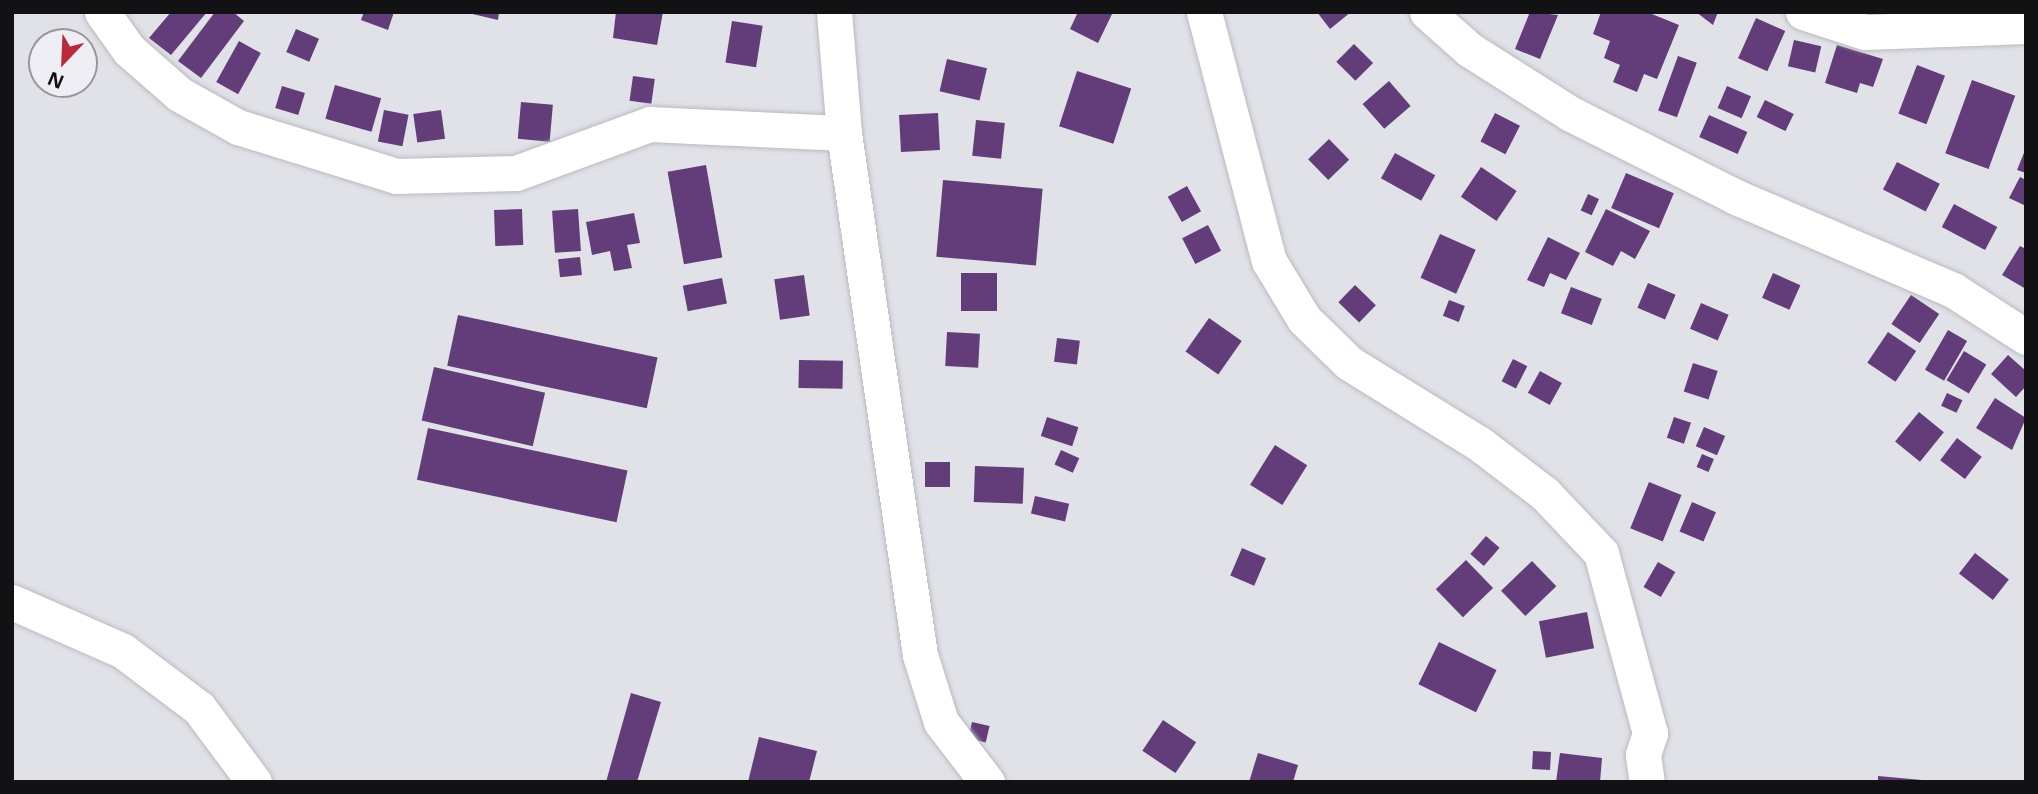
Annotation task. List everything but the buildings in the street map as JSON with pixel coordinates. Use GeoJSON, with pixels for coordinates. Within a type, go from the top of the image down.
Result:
{"type":"FeatureCollection","features":[{"type":"Feature","properties":{"kind":"street"},"geometry":{"type":"LineString","coordinates":[[102,12],[129,50],[191,100],[249,131],[396,176],[516,173],[650,124],[844,133]]}},
{"type":"Feature","properties":{"kind":"street"},"geometry":{"type":"LineString","coordinates":[[834,12],[844,133],[920,655],[942,722],[987,782]]}},
{"type":"Feature","properties":{"kind":"street"},"geometry":{"type":"LineString","coordinates":[[1204,12],[1269,261],[1304,319],[1349,363],[1481,445],[1545,494],[1601,553],[1650,733],[1643,755],[1647,782]]}},
{"type":"Feature","properties":{"kind":"street"},"geometry":{"type":"LineString","coordinates":[[1803,12],[1865,32],[2026,26]]}},
{"type":"Feature","properties":{"kind":"street"},"geometry":{"type":"LineString","coordinates":[[1434,14],[1470,50],[1571,114],[1736,197],[1954,290],[2026,337]]}},
{"type":"Feature","properties":{"kind":"street"},"geometry":{"type":"LineString","coordinates":[[12,602],[123,651],[199,708],[254,782]]}}]}
